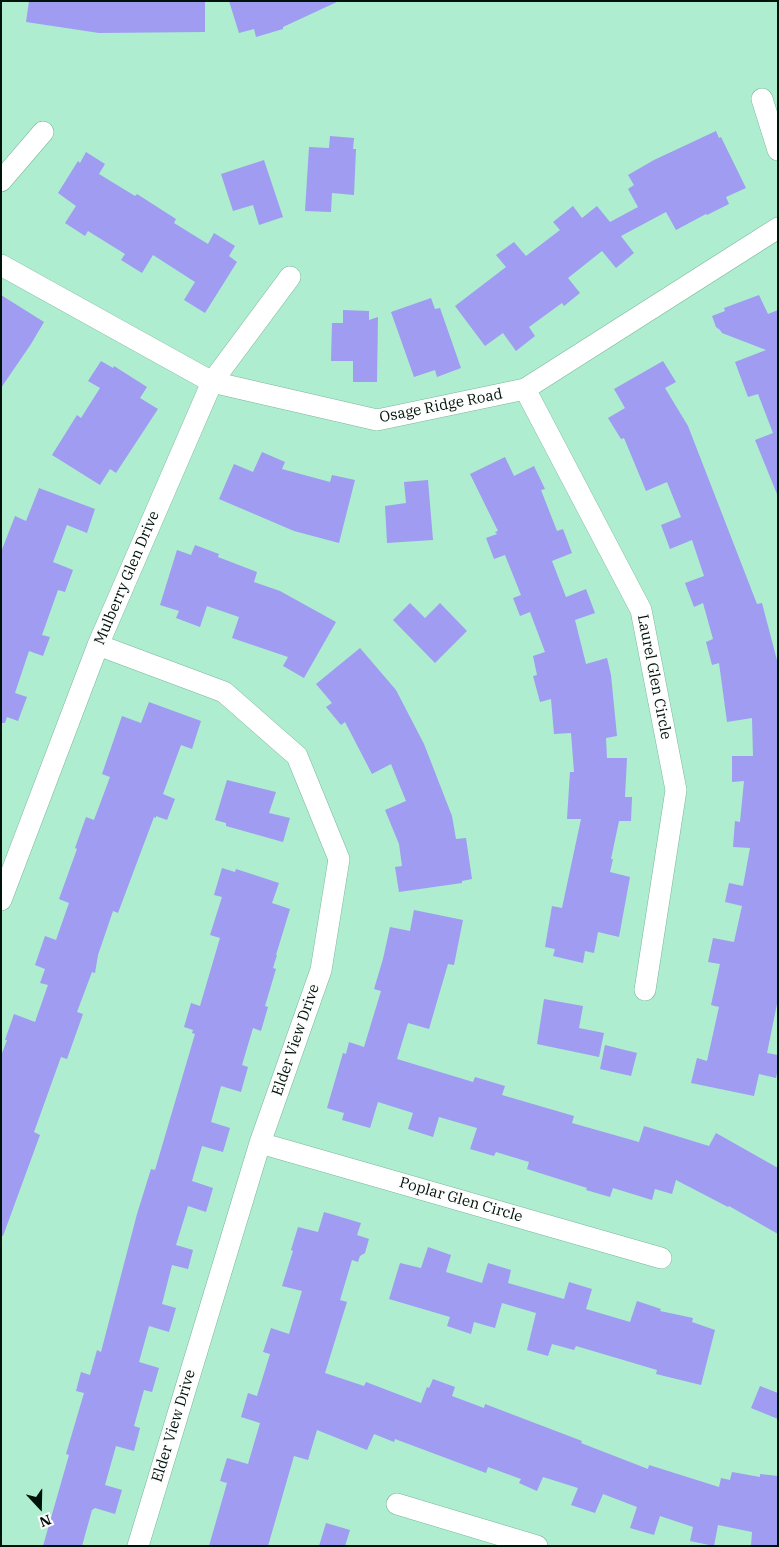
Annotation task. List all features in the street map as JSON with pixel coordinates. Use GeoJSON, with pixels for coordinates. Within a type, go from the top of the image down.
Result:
{"type":"FeatureCollection","features":[{"type":"Feature","properties":{"kind":"street"},"geometry":{"type":"LineString","coordinates":[[762,99],[778,150]]}},
{"type":"Feature","properties":{"kind":"street"},"geometry":{"type":"LineString","coordinates":[[1,181],[43,132]]}},
{"type":"Feature","properties":{"kind":"street","name":"Osage Ridge Road"},"geometry":{"type":"LineString","coordinates":[[1,265],[212,382],[377,420],[525,389],[778,228]]}},
{"type":"Feature","properties":{"kind":"street","name":"Mulberry Glen Drive"},"geometry":{"type":"LineString","coordinates":[[1,900],[98,645],[212,382],[290,277]]}},
{"type":"Feature","properties":{"kind":"street","name":"Laurel Glen Circle"},"geometry":{"type":"LineString","coordinates":[[525,389],[641,610],[676,790],[645,990]]}},
{"type":"Feature","properties":{"kind":"street","name":"Elder View Drive"},"geometry":{"type":"LineString","coordinates":[[98,645],[224,692],[298,756],[339,858],[321,970],[260,1143],[138,1546]]}},
{"type":"Feature","properties":{"kind":"street","name":"Poplar Glen Circle"},"geometry":{"type":"LineString","coordinates":[[260,1143],[661,1258]]}},
{"type":"Feature","properties":{"kind":"street"},"geometry":{"type":"LineString","coordinates":[[397,1504],[537,1546]]}},
{"type":"Feature","properties":{"kind":"building"},"geometry":{"type":"Polygon","coordinates":[[[29,1],[205,1],[205,32],[99,33],[26,22],[29,1]]]}},
{"type":"Feature","properties":{"kind":"building"},"geometry":{"type":"Polygon","coordinates":[[[229,1],[339,1],[283,27],[283,29],[256,37],[254,29],[239,33],[229,1]]]}},
{"type":"Feature","properties":{"kind":"building"},"geometry":{"type":"Polygon","coordinates":[[[716,131],[719,138],[721,137],[746,188],[726,197],[729,204],[676,230],[666,212],[621,236],[634,253],[616,268],[602,251],[568,278],[580,293],[564,306],[562,303],[529,327],[535,336],[516,351],[503,333],[485,346],[455,306],[506,267],[496,255],[514,242],[526,256],[560,230],[553,222],[573,206],[582,218],[597,206],[610,222],[638,207],[628,189],[634,185],[628,175],[654,160],[716,131]]]}},
{"type":"Feature","properties":{"kind":"building"},"geometry":{"type":"Polygon","coordinates":[[[330,136],[354,138],[353,149],[356,149],[354,195],[332,193],[331,212],[305,211],[309,147],[329,148],[330,136]]]}},
{"type":"Feature","properties":{"kind":"building"},"geometry":{"type":"Polygon","coordinates":[[[86,152],[105,164],[99,174],[135,196],[137,194],[176,219],[174,223],[208,244],[214,233],[235,246],[229,256],[237,262],[205,313],[184,300],[195,282],[153,255],[142,273],[121,260],[125,254],[88,231],[85,236],[65,223],[76,206],[58,193],[78,161],[80,163],[86,152]]]}},
{"type":"Feature","properties":{"kind":"building"},"geometry":{"type":"Polygon","coordinates":[[[264,160],[283,217],[259,225],[253,205],[233,211],[221,174],[264,160]]]}},
{"type":"Feature","properties":{"kind":"building"},"geometry":{"type":"Polygon","coordinates":[[[1,295],[44,322],[1,388],[1,295]]]}},
{"type":"Feature","properties":{"kind":"building"},"geometry":{"type":"Polygon","coordinates":[[[759,295],[768,314],[778,310],[777,494],[755,440],[773,433],[758,394],[748,397],[735,362],[766,350],[722,333],[716,327],[712,316],[725,311],[724,308],[759,295]]]}},
{"type":"Feature","properties":{"kind":"building"},"geometry":{"type":"Polygon","coordinates":[[[431,298],[435,309],[440,308],[461,368],[437,377],[435,370],[414,377],[391,312],[431,298]]]}},
{"type":"Feature","properties":{"kind":"building"},"geometry":{"type":"Polygon","coordinates":[[[343,310],[369,311],[369,320],[378,317],[377,382],[353,382],[353,361],[331,361],[332,323],[343,323],[343,310]]]}},
{"type":"Feature","properties":{"kind":"building"},"geometry":{"type":"Polygon","coordinates":[[[101,361],[113,368],[114,366],[147,387],[140,398],[158,409],[116,473],[110,469],[100,485],[52,455],[77,415],[81,418],[100,388],[88,381],[101,361]]]}},
{"type":"Feature","properties":{"kind":"building"},"geometry":{"type":"Polygon","coordinates":[[[663,361],[676,382],[665,388],[688,426],[757,604],[762,603],[778,664],[778,999],[767,1053],[778,1055],[778,1068],[776,1078],[759,1074],[754,1096],[691,1083],[697,1058],[707,1061],[719,1007],[711,1005],[720,964],[708,962],[713,938],[734,942],[742,906],[725,902],[729,883],[743,886],[750,848],[733,847],[735,821],[740,822],[744,781],[732,782],[732,756],[753,756],[752,718],[727,722],[719,663],[712,665],[706,642],[713,639],[703,603],[694,607],[685,583],[704,576],[692,540],[670,549],[661,525],[681,517],[667,482],[646,491],[624,438],[621,439],[608,418],[625,408],[614,389],[663,361]]]}},
{"type":"Feature","properties":{"kind":"building"},"geometry":{"type":"Polygon","coordinates":[[[262,452],[285,462],[282,469],[330,482],[332,475],[355,480],[339,543],[294,531],[219,499],[234,464],[253,472],[262,452]]]}},
{"type":"Feature","properties":{"kind":"building"},"geometry":{"type":"Polygon","coordinates":[[[505,457],[514,476],[534,466],[545,489],[541,490],[557,531],[563,529],[572,553],[552,561],[566,597],[586,589],[595,613],[575,620],[586,664],[607,658],[611,675],[617,736],[606,738],[607,758],[627,758],[625,797],[632,797],[631,821],[619,821],[610,872],[630,877],[619,937],[598,932],[594,953],[585,951],[583,963],[553,956],[555,949],[545,947],[552,906],[562,908],[581,819],[567,819],[570,772],[574,772],[571,733],[554,734],[551,699],[540,702],[533,676],[537,675],[533,656],[545,652],[530,612],[520,616],[513,598],[521,595],[505,555],[494,559],[486,538],[497,534],[495,532],[498,531],[470,474],[505,457]]]}},
{"type":"Feature","properties":{"kind":"building"},"geometry":{"type":"Polygon","coordinates":[[[428,480],[433,540],[387,543],[385,506],[406,503],[404,482],[428,480]]]}},
{"type":"Feature","properties":{"kind":"building"},"geometry":{"type":"Polygon","coordinates":[[[39,488],[95,509],[87,533],[67,525],[53,562],[73,570],[65,592],[58,590],[42,635],[50,637],[43,656],[29,651],[15,693],[27,697],[18,721],[7,717],[5,723],[1,723],[1,552],[15,516],[26,521],[39,488]]]}},
{"type":"Feature","properties":{"kind":"building"},"geometry":{"type":"Polygon","coordinates":[[[195,545],[219,554],[218,557],[257,572],[254,582],[280,591],[336,622],[304,678],[283,666],[288,657],[232,638],[239,617],[207,606],[200,627],[176,618],[179,611],[160,605],[177,550],[191,555],[195,545]]]}},
{"type":"Feature","properties":{"kind":"building"},"geometry":{"type":"Polygon","coordinates":[[[410,603],[425,618],[440,603],[467,631],[435,663],[393,620],[410,603]]]}},
{"type":"Feature","properties":{"kind":"building"},"geometry":{"type":"Polygon","coordinates":[[[360,648],[396,690],[424,744],[452,816],[456,839],[466,838],[472,879],[462,881],[462,883],[399,892],[395,867],[402,866],[399,844],[385,810],[406,801],[391,764],[372,774],[345,722],[341,725],[326,707],[332,703],[316,684],[360,648]]]}},
{"type":"Feature","properties":{"kind":"building"},"geometry":{"type":"Polygon","coordinates":[[[149,702],[201,721],[192,749],[181,745],[163,794],[175,799],[167,820],[154,817],[118,913],[113,911],[98,955],[95,973],[92,972],[77,1012],[83,1014],[67,1059],[61,1057],[34,1132],[40,1135],[3,1236],[1,1235],[1,1056],[7,1040],[5,1040],[14,1014],[35,1022],[48,985],[40,983],[45,969],[35,965],[45,936],[56,940],[69,903],[59,899],[86,817],[94,820],[110,777],[102,774],[122,716],[141,723],[149,702]]]}},
{"type":"Feature","properties":{"kind":"building"},"geometry":{"type":"Polygon","coordinates":[[[227,780],[276,792],[269,813],[290,818],[283,842],[226,826],[226,823],[215,820],[227,780]]]}},
{"type":"Feature","properties":{"kind":"building"},"geometry":{"type":"Polygon","coordinates":[[[222,868],[235,872],[236,869],[279,883],[272,903],[290,909],[273,968],[276,969],[265,1006],[268,1007],[261,1031],[253,1028],[242,1065],[248,1067],[241,1092],[221,1086],[211,1122],[230,1128],[223,1152],[202,1146],[192,1181],[213,1188],[206,1212],[188,1206],[176,1245],[193,1250],[188,1269],[172,1265],[162,1304],[176,1308],[169,1332],[149,1326],[139,1362],[159,1368],[152,1392],[144,1390],[134,1426],[140,1428],[134,1451],[116,1446],[105,1485],[122,1490],[115,1514],[95,1508],[92,1510],[82,1546],[43,1546],[69,1455],[66,1454],[84,1393],[76,1391],[81,1372],[90,1375],[97,1350],[101,1352],[137,1214],[151,1169],[155,1170],[195,1034],[192,1033],[193,1030],[184,1027],[191,1003],[200,1006],[220,938],[210,935],[222,897],[214,895],[222,868]]]}},
{"type":"Feature","properties":{"kind":"building"},"geometry":{"type":"Polygon","coordinates":[[[414,910],[463,920],[454,965],[448,964],[429,1029],[408,1023],[397,1059],[473,1082],[475,1077],[505,1086],[502,1095],[574,1116],[572,1123],[639,1142],[644,1126],[709,1146],[716,1133],[778,1168],[778,1234],[729,1206],[676,1180],[672,1194],[655,1189],[652,1200],[613,1188],[610,1197],[527,1169],[529,1162],[496,1152],[494,1156],[470,1149],[477,1128],[439,1117],[433,1137],[408,1129],[413,1113],[378,1102],[370,1128],[342,1120],[344,1113],[327,1108],[343,1053],[346,1054],[349,1042],[364,1047],[381,991],[374,989],[390,927],[410,931],[414,910]]]}},
{"type":"Feature","properties":{"kind":"building"},"geometry":{"type":"Polygon","coordinates":[[[544,999],[583,1006],[579,1028],[604,1033],[599,1057],[537,1044],[544,999]]]}},
{"type":"Feature","properties":{"kind":"building"},"geometry":{"type":"Polygon","coordinates":[[[605,1045],[637,1053],[631,1076],[600,1069],[605,1045]]]}},
{"type":"Feature","properties":{"kind":"building"},"geometry":{"type":"Polygon","coordinates":[[[324,1212],[361,1223],[357,1235],[369,1239],[365,1253],[360,1256],[358,1262],[352,1260],[340,1300],[347,1302],[325,1373],[364,1386],[366,1382],[421,1403],[427,1387],[429,1388],[433,1379],[455,1387],[452,1396],[484,1408],[485,1404],[582,1441],[581,1443],[648,1469],[649,1465],[719,1487],[721,1478],[730,1480],[732,1472],[760,1477],[760,1474],[778,1476],[777,1546],[751,1546],[752,1532],[718,1525],[714,1546],[690,1541],[693,1527],[660,1516],[654,1535],[630,1528],[637,1507],[603,1494],[595,1513],[571,1505],[578,1488],[543,1477],[537,1491],[519,1483],[521,1479],[488,1467],[486,1473],[395,1439],[394,1442],[374,1434],[367,1450],[317,1430],[308,1460],[294,1456],[268,1546],[209,1546],[227,1483],[220,1481],[227,1458],[248,1464],[260,1423],[241,1417],[248,1393],[257,1396],[270,1354],[263,1352],[271,1328],[289,1334],[302,1291],[282,1286],[298,1227],[318,1232],[324,1212]]]}},
{"type":"Feature","properties":{"kind":"building"},"geometry":{"type":"Polygon","coordinates":[[[428,1247],[451,1255],[446,1272],[482,1283],[488,1263],[511,1270],[508,1283],[564,1299],[569,1282],[592,1289],[586,1309],[630,1322],[637,1301],[661,1309],[660,1311],[693,1318],[692,1322],[715,1330],[701,1385],[656,1374],[657,1370],[576,1346],[574,1350],[552,1344],[548,1356],[527,1350],[536,1313],[502,1303],[495,1328],[474,1322],[471,1334],[447,1326],[450,1317],[389,1299],[400,1263],[421,1268],[428,1247]]]}},
{"type":"Feature","properties":{"kind":"building"},"geometry":{"type":"Polygon","coordinates":[[[760,1386],[778,1393],[778,1419],[751,1408],[760,1386]]]}},
{"type":"Feature","properties":{"kind":"building"},"geometry":{"type":"Polygon","coordinates":[[[326,1523],[350,1530],[345,1546],[319,1546],[326,1523]]]}}]}
